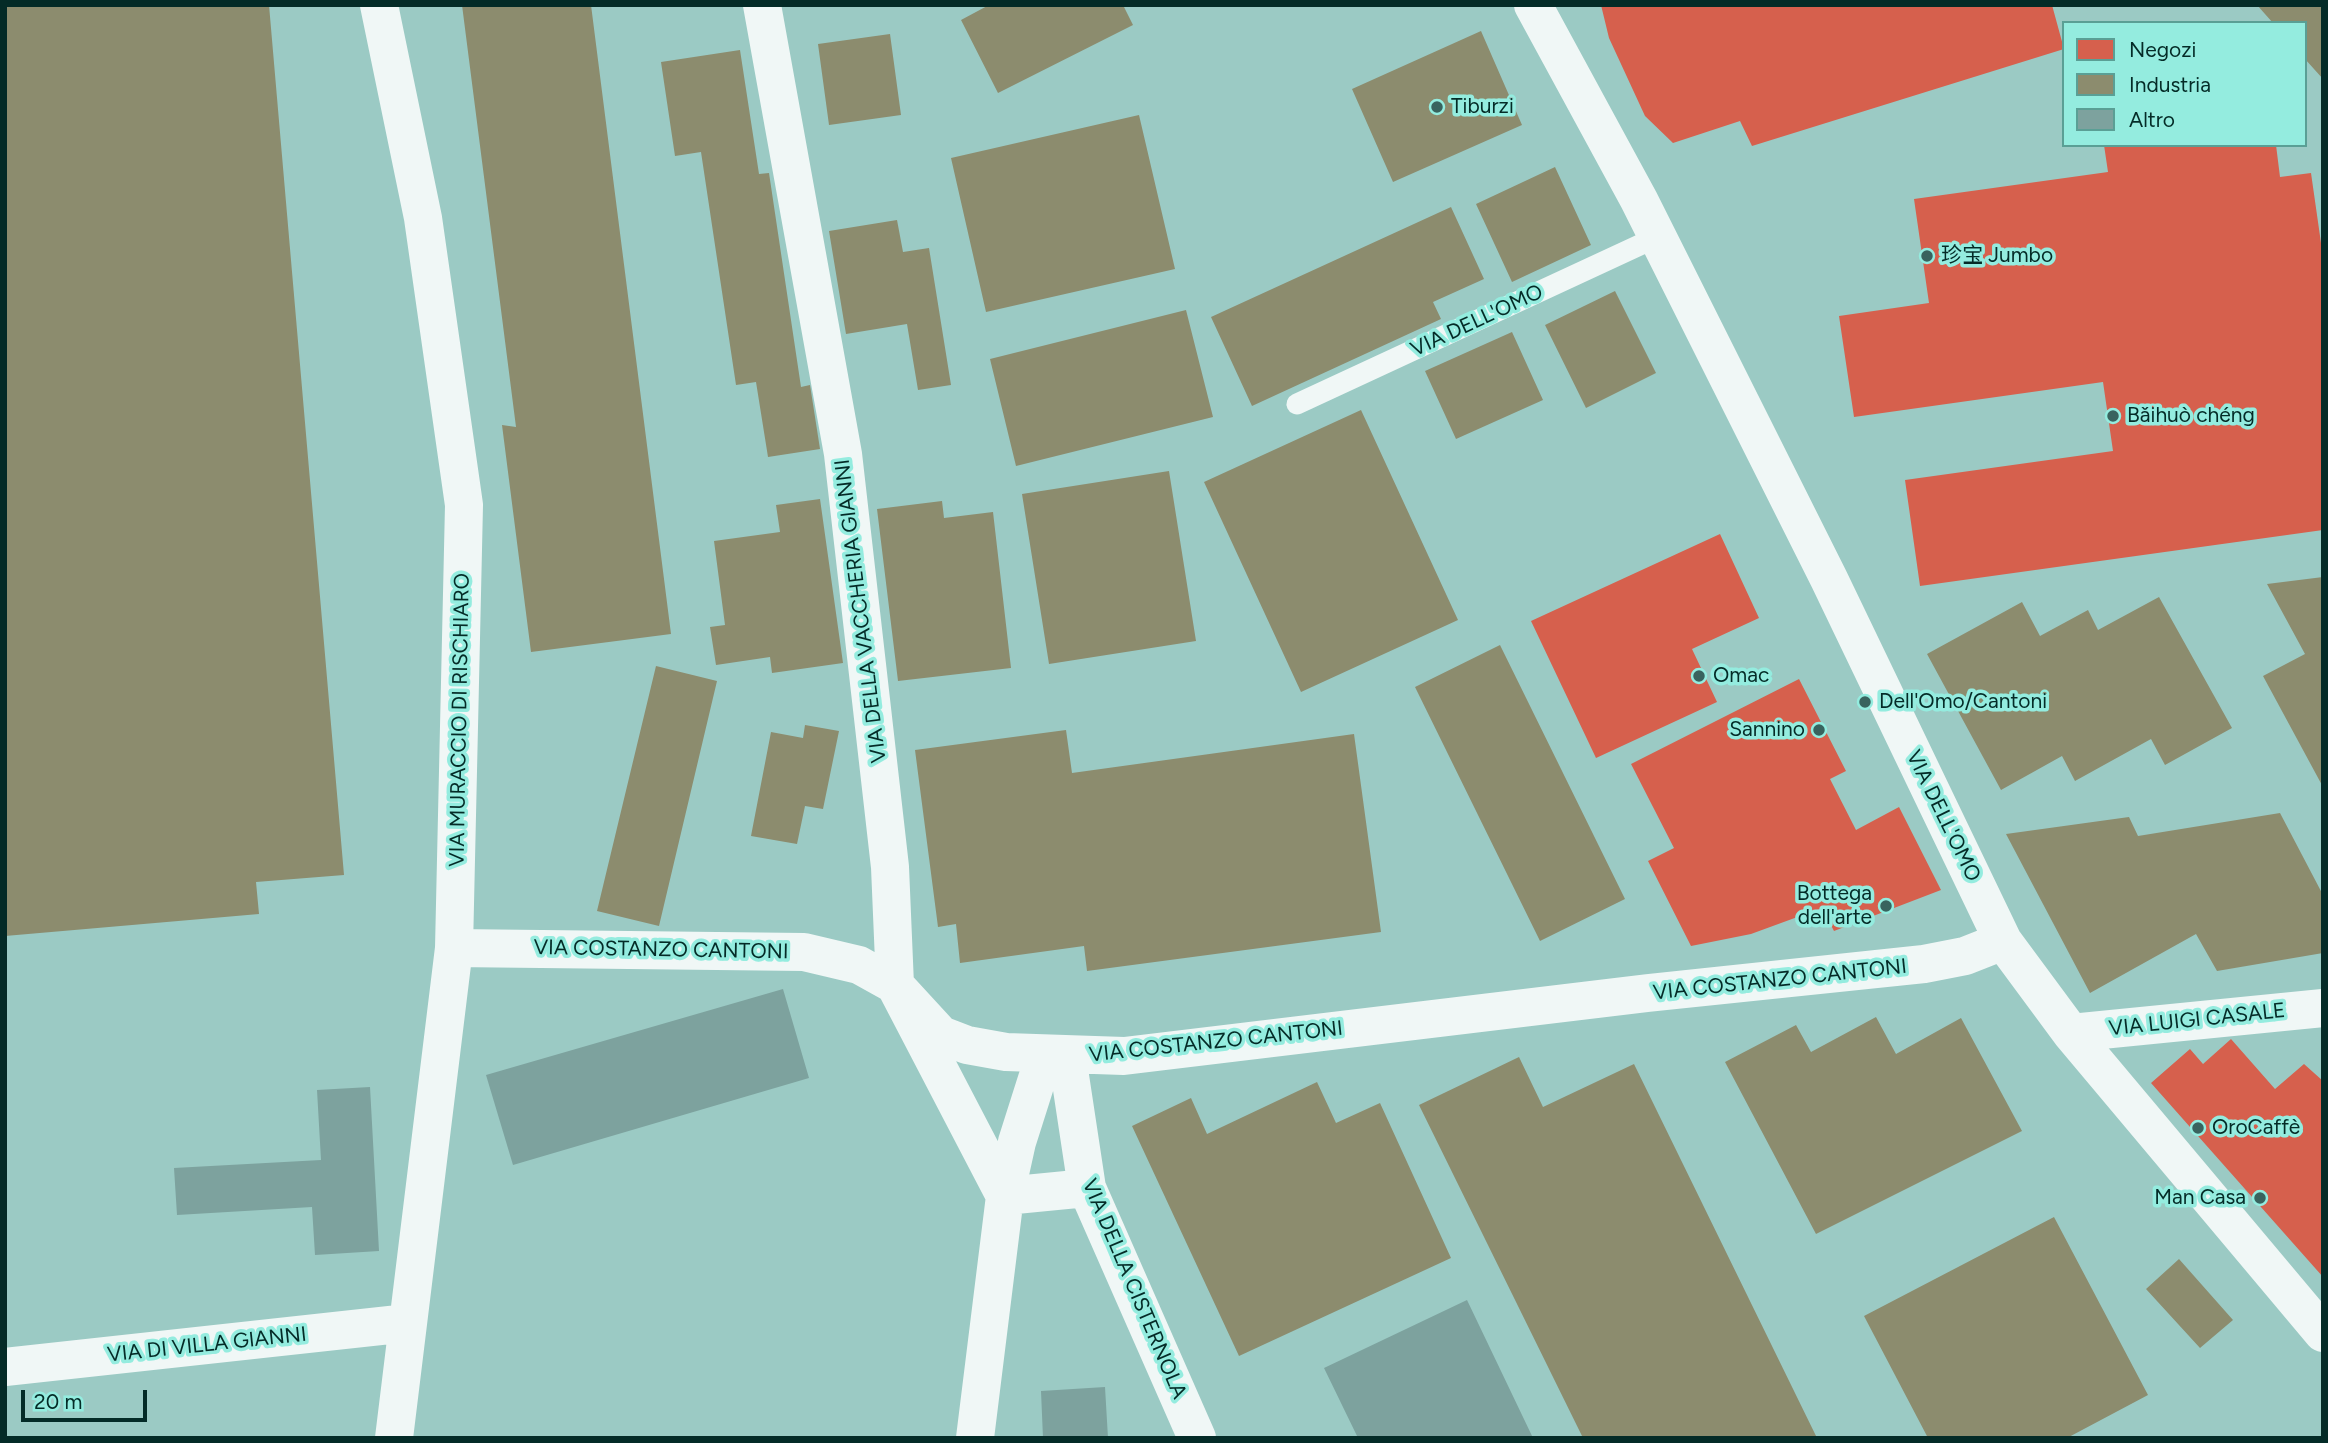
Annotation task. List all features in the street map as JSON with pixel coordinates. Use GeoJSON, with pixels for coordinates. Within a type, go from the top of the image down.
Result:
{"type":"FeatureCollection","features":[{"type":"Feature","properties":{"kind":"street","name":"VIA MURACCIO DI RISCHIARO"},"geometry":{"type":"LineString","coordinates":[[379,5],[423,219],[464,505],[454,948],[394,1438]]}},
{"type":"Feature","properties":{"kind":"street","name":"VIA DELLA VACCHERIA GIANNI"},"geometry":{"type":"LineString","coordinates":[[762,5],[843,454],[890,867],[895,985],[1005,1196]]}},
{"type":"Feature","properties":{"kind":"street","name":"VIA DELL'OMO"},"geometry":{"type":"LineString","coordinates":[[1533,5],[1657,237],[1834,589],[2003,941],[2071,1032],[2323,1333]]}},
{"type":"Feature","properties":{"kind":"street","name":"VIA COSTANZO CANTONI"},"geometry":{"type":"LineString","coordinates":[[454,948],[804,952],[851,962],[895,985],[941,1035],[955,1041],[1006,1052],[1124,1056],[1648,993],[1924,964],[1965,956],[2003,941]]}},
{"type":"Feature","properties":{"kind":"street","name":"VIA LUIGI CASALE"},"geometry":{"type":"LineString","coordinates":[[2071,1032],[2323,1007]]}},
{"type":"Feature","properties":{"kind":"street","name":"VIA DELLA CISTERNOLA"},"geometry":{"type":"LineString","coordinates":[[1067,1055],[1087,1188],[1197,1438]]}},
{"type":"Feature","properties":{"kind":"street"},"geometry":{"type":"LineString","coordinates":[[975,1438],[1005,1196],[1033,1089],[1045,1070],[1067,1055]]}},
{"type":"Feature","properties":{"kind":"street"},"geometry":{"type":"LineString","coordinates":[[1005,1196],[1087,1188]]}},
{"type":"Feature","properties":{"kind":"street","name":"VIA DI VILLA GIANNI"},"geometry":{"type":"LineString","coordinates":[[5,1367],[408,1323]]}},
{"type":"Feature","properties":{"kind":"lane","name":"VIA DELL'OMO"},"geometry":{"type":"LineString","coordinates":[[1297,404],[1657,237]]}},
{"type":"Feature","properties":{"kind":"building: Negozi"},"geometry":{"type":"Polygon","coordinates":[[[1601,5],[2052,5],[2062,50],[1752,146],[1740,121],[1673,143],[1645,116],[1609,38],[1601,5]]]}},
{"type":"Feature","properties":{"kind":"building: Negozi"},"geometry":{"type":"Polygon","coordinates":[[[2104,147],[2276,147],[2280,177],[2311,173],[2323,257],[2323,530],[1920,586],[1905,480],[2113,451],[2103,382],[1854,417],[1839,316],[1929,303],[1914,199],[2108,172],[2104,147]]]}},
{"type":"Feature","properties":{"kind":"building: Negozi"},"geometry":{"type":"Polygon","coordinates":[[[1720,534],[1759,618],[1692,649],[1717,702],[1596,758],[1531,621],[1720,534]]]}},
{"type":"Feature","properties":{"kind":"building: Negozi"},"geometry":{"type":"Polygon","coordinates":[[[1799,679],[1846,771],[1830,779],[1856,830],[1899,807],[1941,890],[1834,931],[1822,908],[1751,934],[1691,946],[1648,861],[1674,848],[1631,764],[1799,679]]]}},
{"type":"Feature","properties":{"kind":"building: Negozi"},"geometry":{"type":"Polygon","coordinates":[[[2231,1039],[2275,1089],[2304,1064],[2323,1081],[2323,1277],[2151,1083],[2190,1049],[2203,1064],[2231,1039]]]}},
{"type":"Feature","properties":{"kind":"building: Industria"},"geometry":{"type":"Polygon","coordinates":[[[5,5],[269,5],[344,875],[256,882],[259,914],[5,936],[5,5]]]}},
{"type":"Feature","properties":{"kind":"building: Industria"},"geometry":{"type":"Polygon","coordinates":[[[462,5],[591,5],[671,634],[531,652],[502,425],[516,427],[462,5]]]}},
{"type":"Feature","properties":{"kind":"building: Industria"},"geometry":{"type":"Polygon","coordinates":[[[989,5],[1123,5],[1133,25],[998,93],[961,20],[989,5]]]}},
{"type":"Feature","properties":{"kind":"building: Industria"},"geometry":{"type":"Polygon","coordinates":[[[2257,5],[2323,5],[2323,79],[2307,61],[2307,21],[2271,21],[2257,5]]]}},
{"type":"Feature","properties":{"kind":"building: Industria","name":"Tiburzi"},"geometry":{"type":"Polygon","coordinates":[[[1481,31],[1522,125],[1393,182],[1352,89],[1481,31]]]}},
{"type":"Feature","properties":{"kind":"building: Industria"},"geometry":{"type":"Polygon","coordinates":[[[890,34],[901,115],[829,125],[818,44],[890,34]]]}},
{"type":"Feature","properties":{"kind":"building: Industria"},"geometry":{"type":"Polygon","coordinates":[[[740,50],[759,174],[769,173],[801,387],[810,385],[820,449],[768,457],[756,382],[736,385],[701,152],[675,156],[661,62],[740,50]]]}},
{"type":"Feature","properties":{"kind":"building: Industria"},"geometry":{"type":"Polygon","coordinates":[[[1139,115],[1175,269],[986,312],[951,158],[1139,115]]]}},
{"type":"Feature","properties":{"kind":"building: Industria"},"geometry":{"type":"Polygon","coordinates":[[[1555,167],[1591,245],[1512,282],[1476,204],[1555,167]]]}},
{"type":"Feature","properties":{"kind":"building: Industria"},"geometry":{"type":"Polygon","coordinates":[[[1451,207],[1484,279],[1433,302],[1441,319],[1252,406],[1211,317],[1451,207]]]}},
{"type":"Feature","properties":{"kind":"building: Industria"},"geometry":{"type":"Polygon","coordinates":[[[897,220],[903,252],[929,248],[951,385],[918,390],[907,324],[846,334],[829,231],[897,220]]]}},
{"type":"Feature","properties":{"kind":"building: Industria"},"geometry":{"type":"Polygon","coordinates":[[[1615,291],[1656,373],[1586,408],[1545,325],[1615,291]]]}},
{"type":"Feature","properties":{"kind":"building: Industria"},"geometry":{"type":"Polygon","coordinates":[[[1186,310],[1213,417],[1016,466],[990,359],[1186,310]]]}},
{"type":"Feature","properties":{"kind":"building: Industria"},"geometry":{"type":"Polygon","coordinates":[[[1512,332],[1543,400],[1456,439],[1425,371],[1512,332]]]}},
{"type":"Feature","properties":{"kind":"building: Industria"},"geometry":{"type":"Polygon","coordinates":[[[1361,410],[1458,620],[1301,692],[1204,482],[1361,410]]]}},
{"type":"Feature","properties":{"kind":"building: Industria"},"geometry":{"type":"Polygon","coordinates":[[[1169,471],[1196,641],[1049,664],[1022,494],[1169,471]]]}},
{"type":"Feature","properties":{"kind":"building: Industria"},"geometry":{"type":"Polygon","coordinates":[[[820,499],[843,663],[772,673],[770,657],[716,665],[710,627],[725,625],[714,541],[780,532],[776,505],[820,499]]]}},
{"type":"Feature","properties":{"kind":"building: Industria"},"geometry":{"type":"Polygon","coordinates":[[[942,501],[944,518],[993,512],[1011,668],[898,681],[877,509],[942,501]]]}},
{"type":"Feature","properties":{"kind":"building: Industria"},"geometry":{"type":"Polygon","coordinates":[[[2323,577],[2323,787],[2263,676],[2305,654],[2267,584],[2323,577]]]}},
{"type":"Feature","properties":{"kind":"building: Industria"},"geometry":{"type":"Polygon","coordinates":[[[2159,597],[2232,728],[2165,765],[2151,739],[2075,781],[2062,756],[2001,790],[1927,654],[2022,602],[2040,636],[2088,610],[2098,630],[2159,597]]]}},
{"type":"Feature","properties":{"kind":"building: Industria"},"geometry":{"type":"Polygon","coordinates":[[[1500,645],[1625,899],[1540,941],[1415,687],[1500,645]]]}},
{"type":"Feature","properties":{"kind":"building: Industria"},"geometry":{"type":"Polygon","coordinates":[[[656,666],[717,681],[659,926],[597,911],[656,666]]]}},
{"type":"Feature","properties":{"kind":"building: Industria"},"geometry":{"type":"Polygon","coordinates":[[[805,725],[839,731],[823,809],[805,806],[797,844],[751,836],[771,732],[803,738],[805,725]]]}},
{"type":"Feature","properties":{"kind":"building: Industria"},"geometry":{"type":"Polygon","coordinates":[[[1066,730],[1072,773],[1354,734],[1381,932],[1087,971],[1084,946],[960,963],[956,924],[938,927],[915,750],[1066,730]]]}},
{"type":"Feature","properties":{"kind":"building: Industria"},"geometry":{"type":"Polygon","coordinates":[[[2280,813],[2323,895],[2323,953],[2217,971],[2196,934],[2090,993],[2006,834],[2129,817],[2138,836],[2280,813]]]}},
{"type":"Feature","properties":{"kind":"building: Industria"},"geometry":{"type":"Polygon","coordinates":[[[1876,1017],[1896,1054],[1961,1018],[2022,1131],[1816,1234],[1725,1062],[1796,1025],[1811,1052],[1876,1017]]]}},
{"type":"Feature","properties":{"kind":"building: Industria"},"geometry":{"type":"Polygon","coordinates":[[[1519,1057],[1543,1107],[1634,1064],[1817,1438],[1583,1438],[1419,1105],[1519,1057]]]}},
{"type":"Feature","properties":{"kind":"building: Industria"},"geometry":{"type":"Polygon","coordinates":[[[1317,1082],[1336,1123],[1380,1103],[1451,1258],[1239,1356],[1132,1126],[1191,1098],[1207,1134],[1317,1082]]]}},
{"type":"Feature","properties":{"kind":"building: Industria"},"geometry":{"type":"Polygon","coordinates":[[[2054,1217],[2148,1395],[2067,1438],[1928,1438],[1864,1316],[2054,1217]]]}},
{"type":"Feature","properties":{"kind":"building: Industria"},"geometry":{"type":"Polygon","coordinates":[[[2179,1259],[2233,1320],[2200,1348],[2146,1289],[2179,1259]]]}},
{"type":"Feature","properties":{"kind":"building: Altro"},"geometry":{"type":"Polygon","coordinates":[[[783,989],[809,1078],[513,1165],[486,1075],[783,989]]]}},
{"type":"Feature","properties":{"kind":"building: Altro"},"geometry":{"type":"Polygon","coordinates":[[[370,1087],[379,1251],[315,1255],[312,1207],[177,1215],[174,1168],[321,1160],[317,1090],[370,1087]]]}},
{"type":"Feature","properties":{"kind":"building: Altro"},"geometry":{"type":"Polygon","coordinates":[[[1467,1300],[1533,1438],[1358,1438],[1324,1368],[1467,1300]]]}},
{"type":"Feature","properties":{"kind":"building: Altro"},"geometry":{"type":"Polygon","coordinates":[[[1105,1387],[1108,1438],[1043,1438],[1041,1391],[1105,1387]]]}},
{"type":"Feature","properties":{"kind":"place","name":"Tiburzi"},"geometry":{"type":"Point","coordinates":[1437,107]}},
{"type":"Feature","properties":{"kind":"place","name":"珍宝 Jumbo"},"geometry":{"type":"Point","coordinates":[1927,256]}},
{"type":"Feature","properties":{"kind":"place","name":"Bǎihuò chéng"},"geometry":{"type":"Point","coordinates":[2113,416]}},
{"type":"Feature","properties":{"kind":"place","name":"Omac"},"geometry":{"type":"Point","coordinates":[1699,676]}},
{"type":"Feature","properties":{"kind":"place","name":"Dell'Omo/Cantoni"},"geometry":{"type":"Point","coordinates":[1865,702]}},
{"type":"Feature","properties":{"kind":"place","name":"Sannino"},"geometry":{"type":"Point","coordinates":[1819,730]}},
{"type":"Feature","properties":{"kind":"place","name":"Bottega dell'arte"},"geometry":{"type":"Point","coordinates":[1886,906]}},
{"type":"Feature","properties":{"kind":"place","name":"OroCaffè"},"geometry":{"type":"Point","coordinates":[2198,1128]}},
{"type":"Feature","properties":{"kind":"place","name":"Man Casa"},"geometry":{"type":"Point","coordinates":[2260,1198]}}]}
